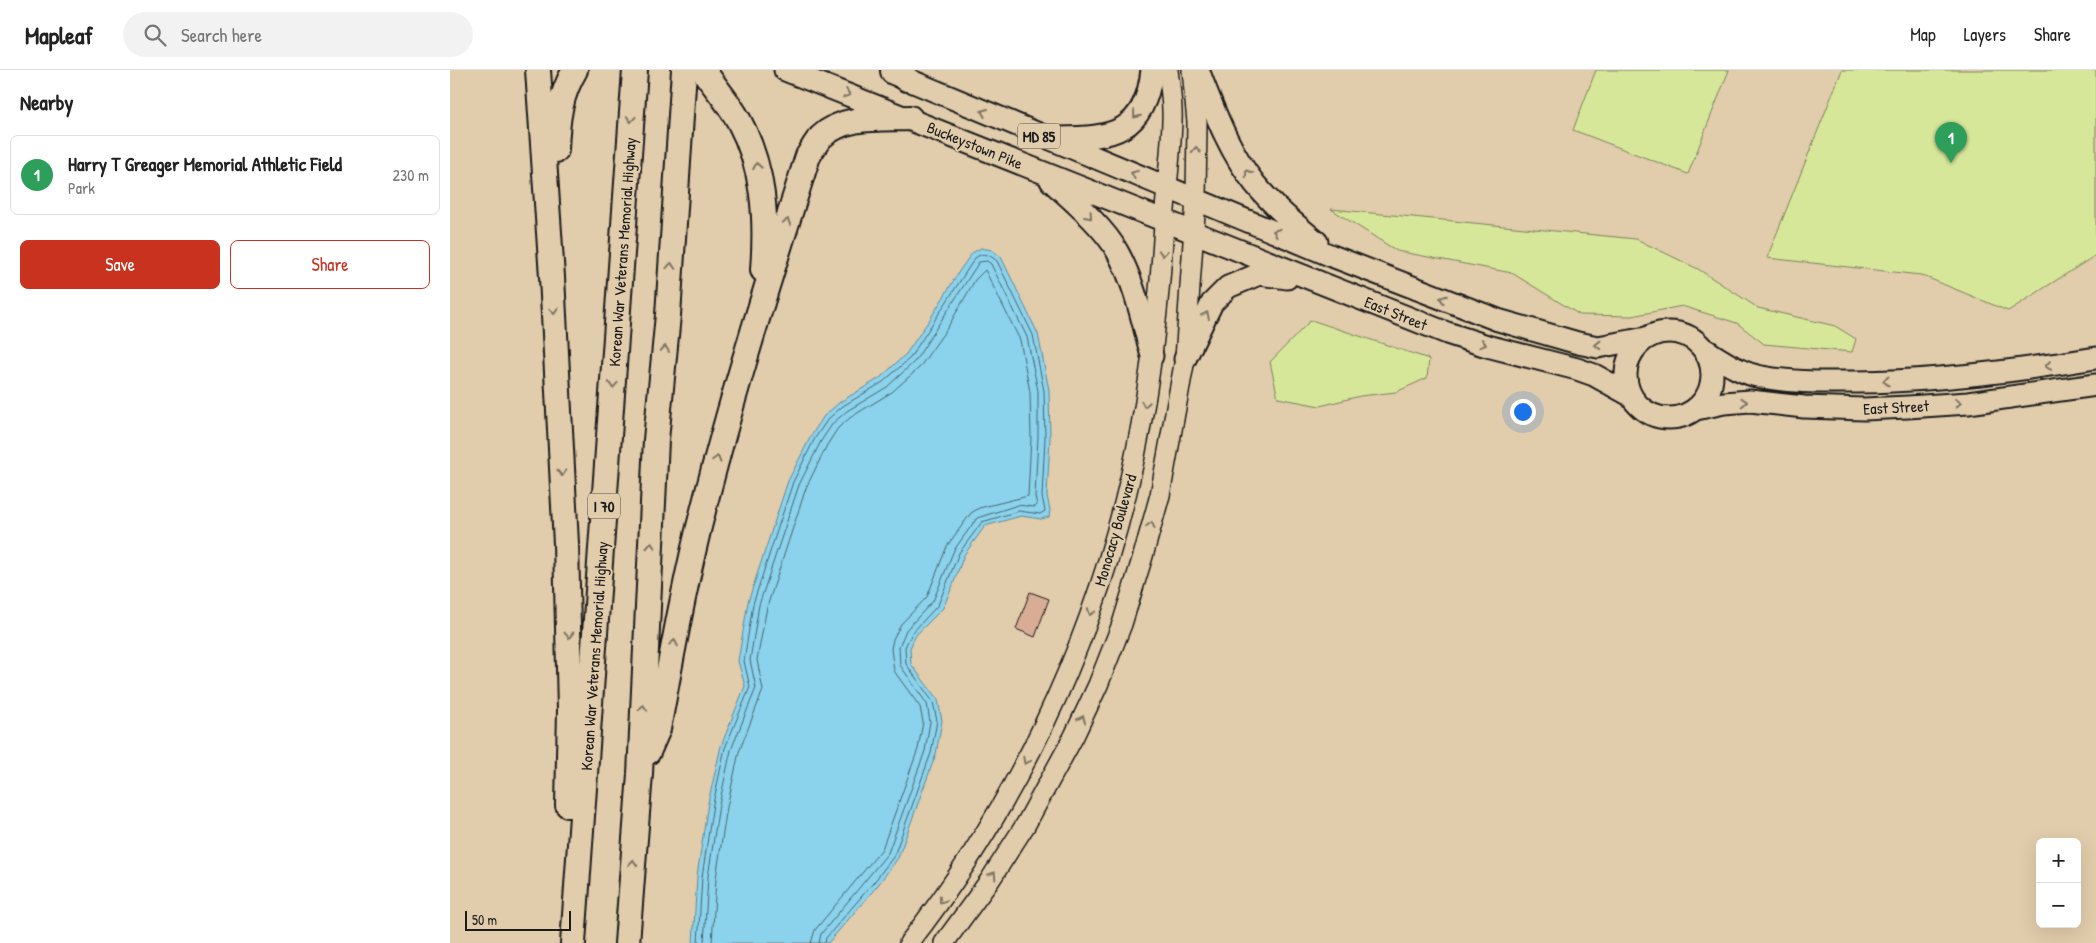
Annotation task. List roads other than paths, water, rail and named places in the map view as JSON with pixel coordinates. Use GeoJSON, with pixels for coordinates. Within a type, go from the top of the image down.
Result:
{"type":"FeatureCollection","features":[{"type":"Feature","properties":{"kind":"highway"},"geometry":{"type":"LineString","coordinates":[[538,70],[552,277],[570,658],[565,943]]}},
{"type":"Feature","properties":{"kind":"highway"},"geometry":{"type":"LineString","coordinates":[[552,277],[557,121],[562,99],[575,70]]}},
{"type":"Feature","properties":{"kind":"highway","name":"Korean War Veterans Memorial Highway"},"geometry":{"type":"LineString","coordinates":[[574,943],[635,70]]}},
{"type":"Feature","properties":{"kind":"highway"},"geometry":{"type":"LineString","coordinates":[[698,72],[738,119],[756,157],[763,202],[764,251],[761,302]]}},
{"type":"Feature","properties":{"kind":"highway"},"geometry":{"type":"LineString","coordinates":[[627,943],[640,774],[656,440],[668,315],[698,72]]}},
{"type":"Feature","properties":{"kind":"highway"},"geometry":{"type":"LineString","coordinates":[[640,774],[658,729],[687,579],[702,515],[761,302],[808,156],[820,138],[836,125],[859,120],[910,118]]}},
{"type":"Feature","properties":{"kind":"main road","name":"Buckeystown Pike"},"geometry":{"type":"LineString","coordinates":[[785,70],[910,118],[1164,221]]}},
{"type":"Feature","properties":{"kind":"main road","name":"Buckeystown Pike"},"geometry":{"type":"LineString","coordinates":[[884,70],[900,74],[1045,138],[1196,199]]}},
{"type":"Feature","properties":{"kind":"main road"},"geometry":{"type":"LineString","coordinates":[[1045,138],[1106,136],[1121,129],[1133,120],[1144,105],[1149,90],[1152,70]]}},
{"type":"Feature","properties":{"kind":"main road","name":"Monocacy Boulevard"},"geometry":{"type":"LineString","coordinates":[[909,943],[942,900],[982,838],[1027,761],[1059,692],[1092,609],[1111,549],[1129,483],[1152,356],[1168,187],[1172,118],[1168,70]]}},
{"type":"Feature","properties":{"kind":"main road","name":"Monocacy Boulevard"},"geometry":{"type":"LineString","coordinates":[[944,943],[990,880],[1026,824],[1074,736],[1098,685],[1124,616],[1160,495],[1185,359],[1192,232],[1196,199],[1197,122],[1192,70]]}},
{"type":"Feature","properties":{"kind":"main road"},"geometry":{"type":"LineString","coordinates":[[1198,70],[1226,137],[1256,184],[1284,214],[1332,256]]}},
{"type":"Feature","properties":{"kind":"main road"},"geometry":{"type":"LineString","coordinates":[[1040,171],[1087,213],[1116,249],[1133,284],[1152,356]]}},
{"type":"Feature","properties":{"kind":"main road","name":"East Street"},"geometry":{"type":"LineString","coordinates":[[1196,199],[1332,256],[1498,320],[1598,347],[1646,338]]}},
{"type":"Feature","properties":{"kind":"main road","name":"East Street"},"geometry":{"type":"LineString","coordinates":[[1164,221],[1447,333],[1577,368],[1630,394]]}},
{"type":"Feature","properties":{"kind":"main road"},"geometry":{"type":"LineString","coordinates":[[1185,359],[1212,303],[1228,287],[1259,274],[1319,282]]}},
{"type":"Feature","properties":{"kind":"main road"},"geometry":{"type":"LineString","coordinates":[[1660,332],[1675,332],[1686,335],[1704,349],[1711,364],[1712,377],[1708,393],[1696,409],[1685,415],[1672,418],[1655,416],[1639,407],[1630,394],[1626,382],[1626,368],[1633,350],[1646,338],[1660,332]]}},
{"type":"Feature","properties":{"kind":"main road","name":"East Street"},"geometry":{"type":"LineString","coordinates":[[1704,349],[1731,366],[1760,377],[1809,382],[1910,381],[1966,377],[2096,358]]}},
{"type":"Feature","properties":{"kind":"main road","name":"East Street"},"geometry":{"type":"LineString","coordinates":[[1696,409],[1724,403],[1750,401],[1804,407],[1864,409],[1908,407],[1978,402],[2096,385]]}},
{"type":"Feature","properties":{"kind":"water"},"geometry":{"type":"Polygon","coordinates":[[[981,248],[992,250],[1001,257],[1038,334],[1049,390],[1050,438],[1047,496],[1050,510],[1049,517],[1041,519],[1021,516],[985,526],[964,555],[943,608],[916,635],[910,648],[911,664],[938,700],[942,721],[936,754],[898,858],[878,885],[828,943],[693,943],[697,876],[708,803],[721,746],[745,686],[738,661],[748,602],[788,481],[811,436],[824,416],[840,402],[880,378],[906,354],[972,253],[981,248]]]}},
{"type":"Feature","properties":{"kind":"place","name":"Harry T Greager Memorial Athletic Field"},"geometry":{"type":"Point","coordinates":[1951,163]}}]}
